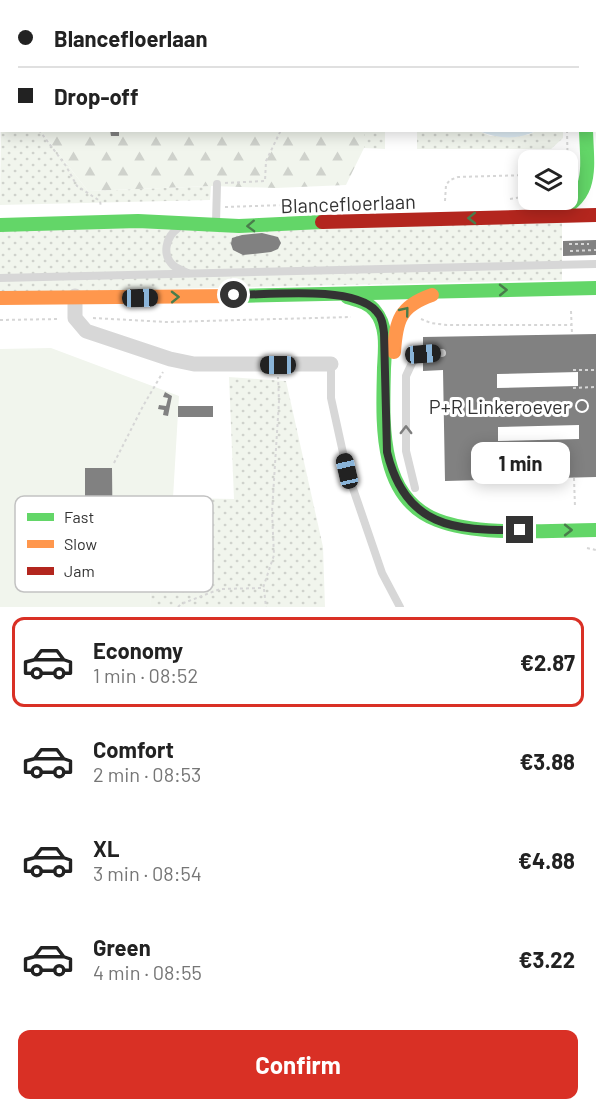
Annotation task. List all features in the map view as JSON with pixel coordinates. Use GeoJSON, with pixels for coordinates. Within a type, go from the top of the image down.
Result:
{"type":"FeatureCollection","features":[{"type":"Feature","properties":{"kind":"main road"},"geometry":{"type":"LineString","coordinates":[[531,217],[556,213],[569,208],[579,199],[586,180],[586,132]]}},
{"type":"Feature","properties":{"kind":"main road","name":"Blancefloerlaan"},"geometry":{"type":"LineString","coordinates":[[0,225],[102,216],[216,226],[596,215]]}},
{"type":"Feature","properties":{"kind":"main road"},"geometry":{"type":"LineString","coordinates":[[0,298],[75,296],[117,298],[596,288]]}},
{"type":"Feature","properties":{"kind":"main road"},"geometry":{"type":"LineString","coordinates":[[444,291],[419,299],[404,309],[398,320],[395,337],[394,430],[399,461],[415,488],[437,506],[458,515],[507,518],[596,518]]}},
{"type":"Feature","properties":{"kind":"main road"},"geometry":{"type":"LineString","coordinates":[[329,293],[364,302],[375,309],[381,317],[385,342],[387,452],[397,482],[414,505],[445,524],[463,528],[596,530]]}},
{"type":"Feature","properties":{"kind":"street"},"geometry":{"type":"LineString","coordinates":[[75,296],[75,318],[86,331],[170,359],[194,364],[331,364]]}},
{"type":"Feature","properties":{"kind":"lane"},"geometry":{"type":"LineString","coordinates":[[216,184],[216,226]]}},
{"type":"Feature","properties":{"kind":"lane"},"geometry":{"type":"LineString","coordinates":[[189,273],[175,267],[171,262],[167,253],[167,243],[170,234],[178,228],[191,224]]}},
{"type":"Feature","properties":{"kind":"lane"},"geometry":{"type":"LineString","coordinates":[[0,278],[596,264]]}},
{"type":"Feature","properties":{"kind":"lane"},"geometry":{"type":"LineString","coordinates":[[415,488],[406,452],[406,376],[412,363],[419,356],[442,352]]}},
{"type":"Feature","properties":{"kind":"lane"},"geometry":{"type":"LineString","coordinates":[[331,364],[331,398],[347,471],[382,573],[400,607]]}},
{"type":"Feature","properties":{"kind":"path"},"geometry":{"type":"LineString","coordinates":[[40,132],[66,166],[77,186],[100,201],[102,216]]}},
{"type":"Feature","properties":{"kind":"path"},"geometry":{"type":"LineString","coordinates":[[216,184],[265,181],[266,161],[280,132]]}},
{"type":"Feature","properties":{"kind":"path"},"geometry":{"type":"LineString","coordinates":[[567,132],[567,150]]}},
{"type":"Feature","properties":{"kind":"path"},"geometry":{"type":"LineString","coordinates":[[445,201],[446,185],[450,180],[458,177],[518,175]]}},
{"type":"Feature","properties":{"kind":"path"},"geometry":{"type":"LineString","coordinates":[[569,244],[589,243]]}},
{"type":"Feature","properties":{"kind":"path"},"geometry":{"type":"LineString","coordinates":[[570,251],[596,250]]}},
{"type":"Feature","properties":{"kind":"path"},"geometry":{"type":"LineString","coordinates":[[404,309],[431,323],[447,325],[572,325]]}},
{"type":"Feature","properties":{"kind":"path"},"geometry":{"type":"LineString","coordinates":[[571,311],[572,334]]}},
{"type":"Feature","properties":{"kind":"path"},"geometry":{"type":"LineString","coordinates":[[167,322],[354,316]]}},
{"type":"Feature","properties":{"kind":"path"},"geometry":{"type":"LineString","coordinates":[[114,463],[170,359]]}},
{"type":"Feature","properties":{"kind":"path"},"geometry":{"type":"LineString","coordinates":[[266,607],[264,588],[274,555],[272,512],[279,401],[278,365]]}},
{"type":"Feature","properties":{"kind":"path"},"geometry":{"type":"LineString","coordinates":[[573,370],[596,370]]}},
{"type":"Feature","properties":{"kind":"path"},"geometry":{"type":"LineString","coordinates":[[573,388],[596,387]]}},
{"type":"Feature","properties":{"kind":"path"},"geometry":{"type":"LineString","coordinates":[[574,478],[575,507]]}},
{"type":"Feature","properties":{"kind":"path"},"geometry":{"type":"LineString","coordinates":[[213,592],[220,589],[264,588]]}},
{"type":"Feature","properties":{"kind":"path"},"geometry":{"type":"LineString","coordinates":[[178,607],[212,592]]}},
{"type":"Feature","properties":{"kind":"green space"},"geometry":{"type":"Polygon","coordinates":[[[1,132],[42,132],[88,191],[211,186],[210,200],[0,205],[1,132]]]}},
{"type":"Feature","properties":{"kind":"green space"},"geometry":{"type":"Polygon","coordinates":[[[42,132],[364,132],[364,148],[346,185],[276,188],[211,186],[88,191],[42,132]]]}},
{"type":"Feature","properties":{"kind":"green space"},"geometry":{"type":"Polygon","coordinates":[[[364,132],[385,132],[385,149],[364,148],[364,132]]]}},
{"type":"Feature","properties":{"kind":"green space"},"geometry":{"type":"Polygon","coordinates":[[[417,132],[481,132],[490,136],[563,132],[563,138],[551,149],[417,149],[417,132]]]}},
{"type":"Feature","properties":{"kind":"green space"},"geometry":{"type":"Polygon","coordinates":[[[562,222],[562,280],[0,293],[0,228],[562,222]]]}},
{"type":"Feature","properties":{"kind":"green space"},"geometry":{"type":"Polygon","coordinates":[[[51,348],[179,396],[173,496],[15,496],[15,592],[150,592],[150,607],[0,607],[0,349],[51,348]]]}},
{"type":"Feature","properties":{"kind":"green space"},"geometry":{"type":"Polygon","coordinates":[[[229,377],[286,381],[323,547],[325,607],[150,607],[150,592],[213,592],[213,499],[234,499],[229,377]]]}},
{"type":"Feature","properties":{"kind":"shaded area"},"geometry":{"type":"Polygon","coordinates":[[[482,132],[534,132],[522,136],[493,136],[482,132]]]}},
{"type":"Feature","properties":{"kind":"building"},"geometry":{"type":"Polygon","coordinates":[[[110,132],[119,132],[119,136],[111,136],[110,132]]]}},
{"type":"Feature","properties":{"kind":"building"},"geometry":{"type":"Polygon","coordinates":[[[262,233],[278,237],[281,243],[278,249],[243,255],[233,250],[232,238],[262,233]]]}},
{"type":"Feature","properties":{"kind":"building"},"geometry":{"type":"Polygon","coordinates":[[[596,240],[596,255],[563,256],[563,241],[596,240]]]}},
{"type":"Feature","properties":{"kind":"building"},"geometry":{"type":"Polygon","coordinates":[[[596,334],[596,477],[445,481],[443,370],[423,371],[423,337],[596,334]],[[578,372],[497,374],[497,388],[578,386],[578,372]],[[579,425],[498,427],[498,441],[579,439],[579,425]]]}},
{"type":"Feature","properties":{"kind":"building"},"geometry":{"type":"Polygon","coordinates":[[[165,392],[172,396],[168,416],[163,415],[164,410],[158,409],[159,405],[166,406],[168,398],[163,397],[165,392]]]}},
{"type":"Feature","properties":{"kind":"building"},"geometry":{"type":"Polygon","coordinates":[[[178,406],[213,406],[213,417],[178,417],[178,406]]]}},
{"type":"Feature","properties":{"kind":"building"},"geometry":{"type":"Polygon","coordinates":[[[85,468],[112,468],[112,496],[85,496],[85,468]]]}},
{"type":"Feature","properties":{"kind":"traffic: fast"},"geometry":{"type":"LineString","coordinates":[[552,214],[566,207],[582,190],[587,169],[586,132]]}},
{"type":"Feature","properties":{"kind":"traffic: fast"},"geometry":{"type":"LineString","coordinates":[[0,225],[138,221],[239,226],[322,222]]}},
{"type":"Feature","properties":{"kind":"traffic: fast"},"geometry":{"type":"LineString","coordinates":[[237,296],[596,288]]}},
{"type":"Feature","properties":{"kind":"traffic: fast"},"geometry":{"type":"LineString","coordinates":[[347,297],[369,305],[382,324],[385,346],[383,410],[388,455],[394,476],[403,494],[417,509],[437,520],[474,529],[494,531],[596,530]]}},
{"type":"Feature","properties":{"kind":"traffic: slow"},"geometry":{"type":"LineString","coordinates":[[394,352],[398,323],[406,309],[432,295]]}},
{"type":"Feature","properties":{"kind":"traffic: slow"},"geometry":{"type":"LineString","coordinates":[[0,298],[237,296]]}},
{"type":"Feature","properties":{"kind":"traffic: jam"},"geometry":{"type":"LineString","coordinates":[[322,222],[596,215]]}},
{"type":"Feature","properties":{"kind":"place","name":"P+R Linkeroever"},"geometry":{"type":"Point","coordinates":[582,406]}},
{"type":"Feature","properties":{"kind":"route"},"geometry":{"type":"LineString","coordinates":[[234,295],[329,293],[364,302],[375,309],[381,317],[384,333],[387,452],[391,468],[404,494],[427,515],[445,524],[485,530],[520,530]]}}]}
